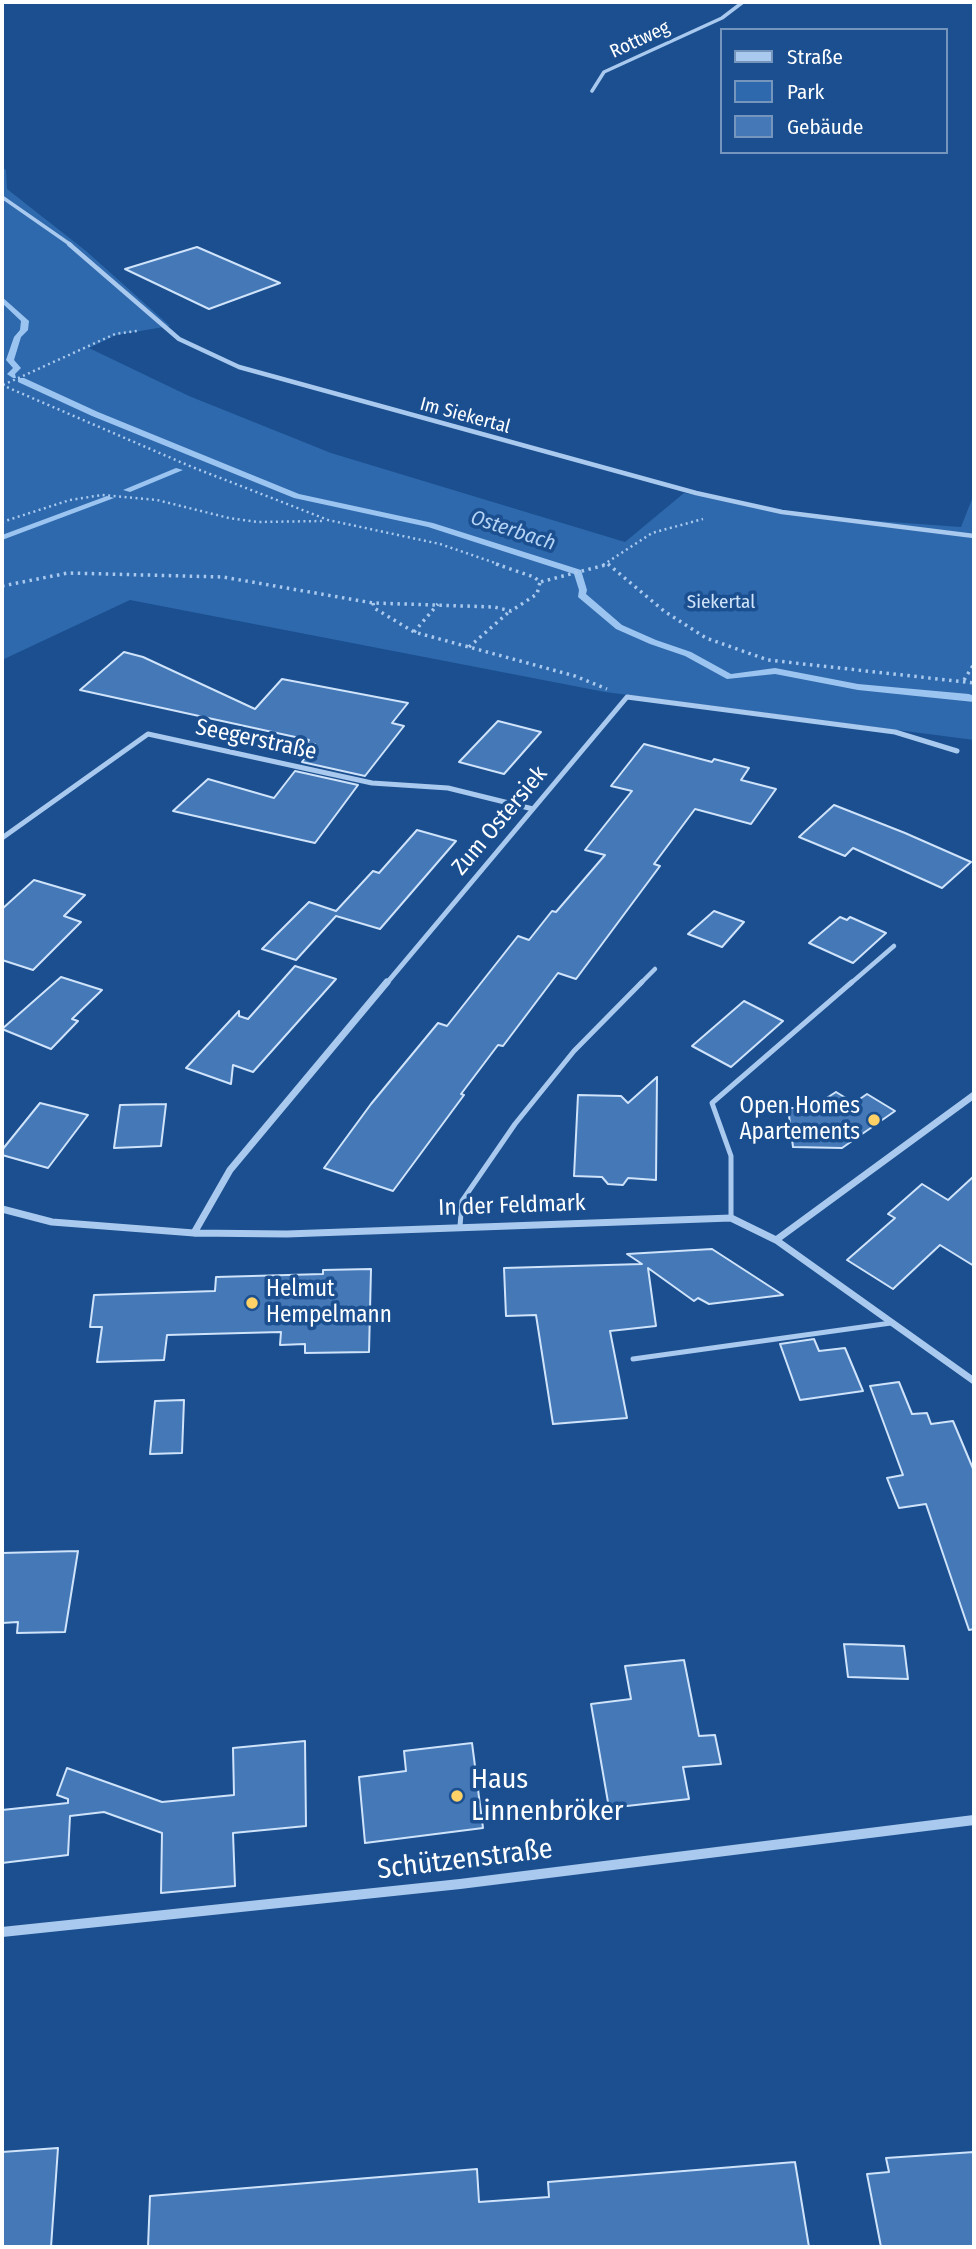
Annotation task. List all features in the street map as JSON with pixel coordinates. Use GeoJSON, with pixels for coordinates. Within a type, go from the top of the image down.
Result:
{"type":"FeatureCollection","features":[{"type":"Feature","properties":{"kind":"street","name":"Rottweg"},"geometry":{"type":"LineString","coordinates":[[592,91],[604,72],[722,18],[743,2]]}},
{"type":"Feature","properties":{"kind":"street","name":"Im Siekertal"},"geometry":{"type":"LineString","coordinates":[[2,197],[81,252],[178,340],[239,367],[696,494],[782,512],[974,536]]}},
{"type":"Feature","properties":{"kind":"street"},"geometry":{"type":"LineString","coordinates":[[627,697],[895,732],[957,751]]}},
{"type":"Feature","properties":{"kind":"street","name":"Zum Ostersiek"},"geometry":{"type":"LineString","coordinates":[[194,1233],[230,1170],[627,697]]}},
{"type":"Feature","properties":{"kind":"street","name":"Seegerstraße"},"geometry":{"type":"LineString","coordinates":[[2,838],[148,734],[372,783],[448,788],[533,809]]}},
{"type":"Feature","properties":{"kind":"street"},"geometry":{"type":"LineString","coordinates":[[776,1240],[974,1095]]}},
{"type":"Feature","properties":{"kind":"street","name":"In der Feldmark"},"geometry":{"type":"LineString","coordinates":[[2,1209],[52,1222],[194,1233],[287,1234],[460,1226],[731,1219],[776,1240],[974,1381]]}},
{"type":"Feature","properties":{"kind":"street","name":"Schützenstraße"},"geometry":{"type":"LineString","coordinates":[[2,1932],[460,1884],[974,1821]]}},
{"type":"Feature","properties":{"kind":"lane"},"geometry":{"type":"LineString","coordinates":[[731,1219],[731,1156],[712,1103],[894,946]]}},
{"type":"Feature","properties":{"kind":"lane"},"geometry":{"type":"LineString","coordinates":[[460,1226],[462,1201],[515,1124],[574,1051],[655,969]]}},
{"type":"Feature","properties":{"kind":"lane"},"geometry":{"type":"LineString","coordinates":[[634,1359],[891,1323]]}},
{"type":"Feature","properties":{"kind":"path"},"geometry":{"type":"LineString","coordinates":[[2,385],[115,334],[162,327]]}},
{"type":"Feature","properties":{"kind":"path"},"geometry":{"type":"LineString","coordinates":[[2,385],[192,467],[328,520],[440,544],[540,582],[608,564],[652,533],[706,519]]}},
{"type":"Feature","properties":{"kind":"path"},"geometry":{"type":"LineString","coordinates":[[2,522],[70,500],[102,495],[157,500],[229,518],[257,522],[328,520]]}},
{"type":"Feature","properties":{"kind":"path"},"geometry":{"type":"LineString","coordinates":[[608,564],[664,611],[706,638],[768,660],[974,683]]}},
{"type":"Feature","properties":{"kind":"path"},"geometry":{"type":"LineString","coordinates":[[2,586],[68,573],[223,577],[373,603],[438,604],[511,611]]}},
{"type":"Feature","properties":{"kind":"path"},"geometry":{"type":"LineString","coordinates":[[469,647],[511,611],[537,594],[540,582]]}},
{"type":"Feature","properties":{"kind":"path"},"geometry":{"type":"LineString","coordinates":[[373,603],[374,608],[414,632],[575,676],[627,697]]}},
{"type":"Feature","properties":{"kind":"path"},"geometry":{"type":"LineString","coordinates":[[414,632],[438,604]]}},
{"type":"Feature","properties":{"kind":"path"},"geometry":{"type":"LineString","coordinates":[[964,680],[974,664]]}},
{"type":"Feature","properties":{"kind":"green space","name":"Siekertal"},"geometry":{"type":"Polygon","coordinates":[[[2,167],[6,170],[7,189],[86,251],[170,326],[116,335],[89,348],[189,396],[331,453],[625,542],[684,493],[821,517],[961,527],[974,494],[974,740],[605,692],[130,600],[2,660],[2,167]]]}},
{"type":"Feature","properties":{"kind":"building"},"geometry":{"type":"Polygon","coordinates":[[[197,247],[280,283],[209,309],[125,269],[197,247]]]}},
{"type":"Feature","properties":{"kind":"building"},"geometry":{"type":"Polygon","coordinates":[[[124,652],[143,657],[255,709],[282,679],[408,703],[392,723],[404,726],[365,776],[302,762],[315,744],[307,743],[309,740],[80,690],[124,652]]]}},
{"type":"Feature","properties":{"kind":"building"},"geometry":{"type":"Polygon","coordinates":[[[498,721],[541,732],[504,774],[459,762],[498,721]]]}},
{"type":"Feature","properties":{"kind":"building"},"geometry":{"type":"Polygon","coordinates":[[[644,744],[712,762],[714,759],[749,768],[741,780],[776,789],[751,824],[695,809],[654,864],[660,866],[576,979],[558,973],[503,1046],[498,1045],[393,1191],[324,1168],[371,1104],[438,1023],[447,1026],[518,936],[529,940],[552,911],[556,912],[605,855],[585,850],[632,791],[611,786],[644,744]]]}},
{"type":"Feature","properties":{"kind":"building"},"geometry":{"type":"Polygon","coordinates":[[[295,771],[358,785],[315,843],[173,811],[208,779],[274,798],[295,771]]]}},
{"type":"Feature","properties":{"kind":"building"},"geometry":{"type":"Polygon","coordinates":[[[834,805],[971,862],[942,888],[853,848],[845,856],[799,837],[834,805]]]}},
{"type":"Feature","properties":{"kind":"building"},"geometry":{"type":"Polygon","coordinates":[[[417,830],[456,841],[380,929],[336,916],[296,960],[262,949],[309,902],[336,911],[373,871],[379,873],[417,830]]]}},
{"type":"Feature","properties":{"kind":"building"},"geometry":{"type":"Polygon","coordinates":[[[34,880],[85,895],[64,916],[81,922],[33,970],[2,960],[2,909],[34,880]]]}},
{"type":"Feature","properties":{"kind":"building"},"geometry":{"type":"Polygon","coordinates":[[[714,911],[744,922],[722,947],[688,934],[714,911]]]}},
{"type":"Feature","properties":{"kind":"building"},"geometry":{"type":"Polygon","coordinates":[[[840,917],[847,920],[850,917],[886,933],[853,963],[809,943],[840,917]]]}},
{"type":"Feature","properties":{"kind":"building"},"geometry":{"type":"Polygon","coordinates":[[[295,966],[336,979],[253,1072],[233,1065],[231,1084],[186,1068],[239,1011],[239,1016],[248,1019],[295,966]]]}},
{"type":"Feature","properties":{"kind":"building"},"geometry":{"type":"Polygon","coordinates":[[[61,977],[102,990],[72,1019],[78,1021],[51,1049],[2,1029],[61,977]]]}},
{"type":"Feature","properties":{"kind":"building"},"geometry":{"type":"Polygon","coordinates":[[[744,1001],[783,1021],[731,1067],[692,1046],[744,1001]]]}},
{"type":"Feature","properties":{"kind":"building"},"geometry":{"type":"Polygon","coordinates":[[[657,1077],[656,1180],[628,1178],[623,1185],[608,1184],[602,1177],[574,1176],[578,1095],[621,1096],[628,1103],[657,1077]]]}},
{"type":"Feature","properties":{"kind":"building"},"geometry":{"type":"Polygon","coordinates":[[[836,1092],[854,1103],[867,1094],[895,1111],[842,1148],[793,1147],[788,1108],[811,1108],[836,1092]]]}},
{"type":"Feature","properties":{"kind":"building"},"geometry":{"type":"Polygon","coordinates":[[[40,1103],[88,1115],[48,1168],[2,1155],[2,1150],[40,1103]]]}},
{"type":"Feature","properties":{"kind":"building"},"geometry":{"type":"Polygon","coordinates":[[[166,1104],[161,1146],[114,1148],[120,1105],[166,1104]]]}},
{"type":"Feature","properties":{"kind":"building"},"geometry":{"type":"Polygon","coordinates":[[[974,1176],[974,1266],[940,1245],[893,1289],[847,1260],[895,1218],[888,1214],[922,1184],[948,1200],[974,1176]]]}},
{"type":"Feature","properties":{"kind":"building"},"geometry":{"type":"Polygon","coordinates":[[[712,1249],[783,1295],[709,1304],[698,1298],[694,1301],[648,1268],[656,1326],[610,1331],[627,1418],[553,1424],[536,1315],[506,1316],[504,1268],[642,1264],[627,1254],[712,1249]]]}},
{"type":"Feature","properties":{"kind":"building"},"geometry":{"type":"Polygon","coordinates":[[[371,1269],[369,1352],[305,1353],[305,1344],[280,1345],[281,1332],[167,1335],[164,1360],[97,1362],[102,1327],[90,1327],[94,1295],[215,1291],[216,1277],[323,1274],[323,1270],[371,1269]]]}},
{"type":"Feature","properties":{"kind":"building"},"geometry":{"type":"Polygon","coordinates":[[[814,1339],[819,1351],[845,1348],[863,1391],[800,1400],[780,1344],[814,1339]]]}},
{"type":"Feature","properties":{"kind":"building"},"geometry":{"type":"Polygon","coordinates":[[[899,1382],[912,1414],[927,1413],[931,1424],[953,1421],[974,1471],[974,1629],[969,1630],[926,1504],[899,1508],[887,1478],[903,1475],[870,1386],[899,1382]]]}},
{"type":"Feature","properties":{"kind":"building"},"geometry":{"type":"Polygon","coordinates":[[[184,1400],[182,1453],[150,1454],[155,1401],[184,1400]]]}},
{"type":"Feature","properties":{"kind":"building"},"geometry":{"type":"Polygon","coordinates":[[[78,1551],[65,1632],[17,1633],[18,1622],[2,1623],[2,1553],[78,1551]]]}},
{"type":"Feature","properties":{"kind":"building"},"geometry":{"type":"Polygon","coordinates":[[[844,1644],[904,1646],[908,1679],[848,1677],[844,1644]]]}},
{"type":"Feature","properties":{"kind":"building"},"geometry":{"type":"Polygon","coordinates":[[[684,1660],[699,1736],[715,1735],[721,1764],[683,1767],[689,1799],[609,1808],[591,1704],[631,1699],[625,1666],[684,1660]]]}},
{"type":"Feature","properties":{"kind":"building"},"geometry":{"type":"Polygon","coordinates":[[[305,1741],[306,1826],[233,1833],[235,1886],[161,1893],[162,1833],[104,1812],[70,1816],[68,1855],[2,1863],[2,1810],[68,1803],[68,1799],[57,1795],[67,1768],[162,1802],[234,1795],[233,1748],[305,1741]]]}},
{"type":"Feature","properties":{"kind":"building"},"geometry":{"type":"Polygon","coordinates":[[[472,1743],[483,1828],[365,1843],[359,1777],[406,1771],[404,1751],[472,1743]]]}},
{"type":"Feature","properties":{"kind":"building"},"geometry":{"type":"Polygon","coordinates":[[[58,2148],[51,2247],[2,2247],[2,2152],[58,2148]]]}},
{"type":"Feature","properties":{"kind":"building"},"geometry":{"type":"Polygon","coordinates":[[[974,2152],[974,2247],[881,2247],[867,2174],[889,2172],[886,2158],[974,2152]]]}},
{"type":"Feature","properties":{"kind":"building"},"geometry":{"type":"Polygon","coordinates":[[[795,2162],[809,2247],[148,2247],[150,2196],[477,2169],[479,2202],[549,2197],[548,2182],[795,2162]]]}},
{"type":"Feature","properties":{"kind":"waterway","name":"Osterbach"},"geometry":{"type":"LineString","coordinates":[[2,299],[25,321],[24,330],[18,337],[10,360],[17,368],[11,374],[13,376]]}},
{"type":"Feature","properties":{"kind":"waterway","name":"Osterbach"},"geometry":{"type":"LineString","coordinates":[[21,380],[95,414],[297,496],[430,525],[578,572],[583,590],[581,595],[619,627],[688,654],[730,677],[775,671],[858,687],[974,699]]}},
{"type":"Feature","properties":{"kind":"waterway"},"geometry":{"type":"LineString","coordinates":[[127,490],[179,470]]}},
{"type":"Feature","properties":{"kind":"waterway"},"geometry":{"type":"LineString","coordinates":[[2,538],[110,498]]}},
{"type":"Feature","properties":{"kind":"place","name":"Open Homes Apartements"},"geometry":{"type":"Point","coordinates":[874,1120]}},
{"type":"Feature","properties":{"kind":"place","name":"Helmut Hempelmann"},"geometry":{"type":"Point","coordinates":[252,1303]}},
{"type":"Feature","properties":{"kind":"place","name":"Haus Linnenbröker"},"geometry":{"type":"Point","coordinates":[457,1796]}}]}
